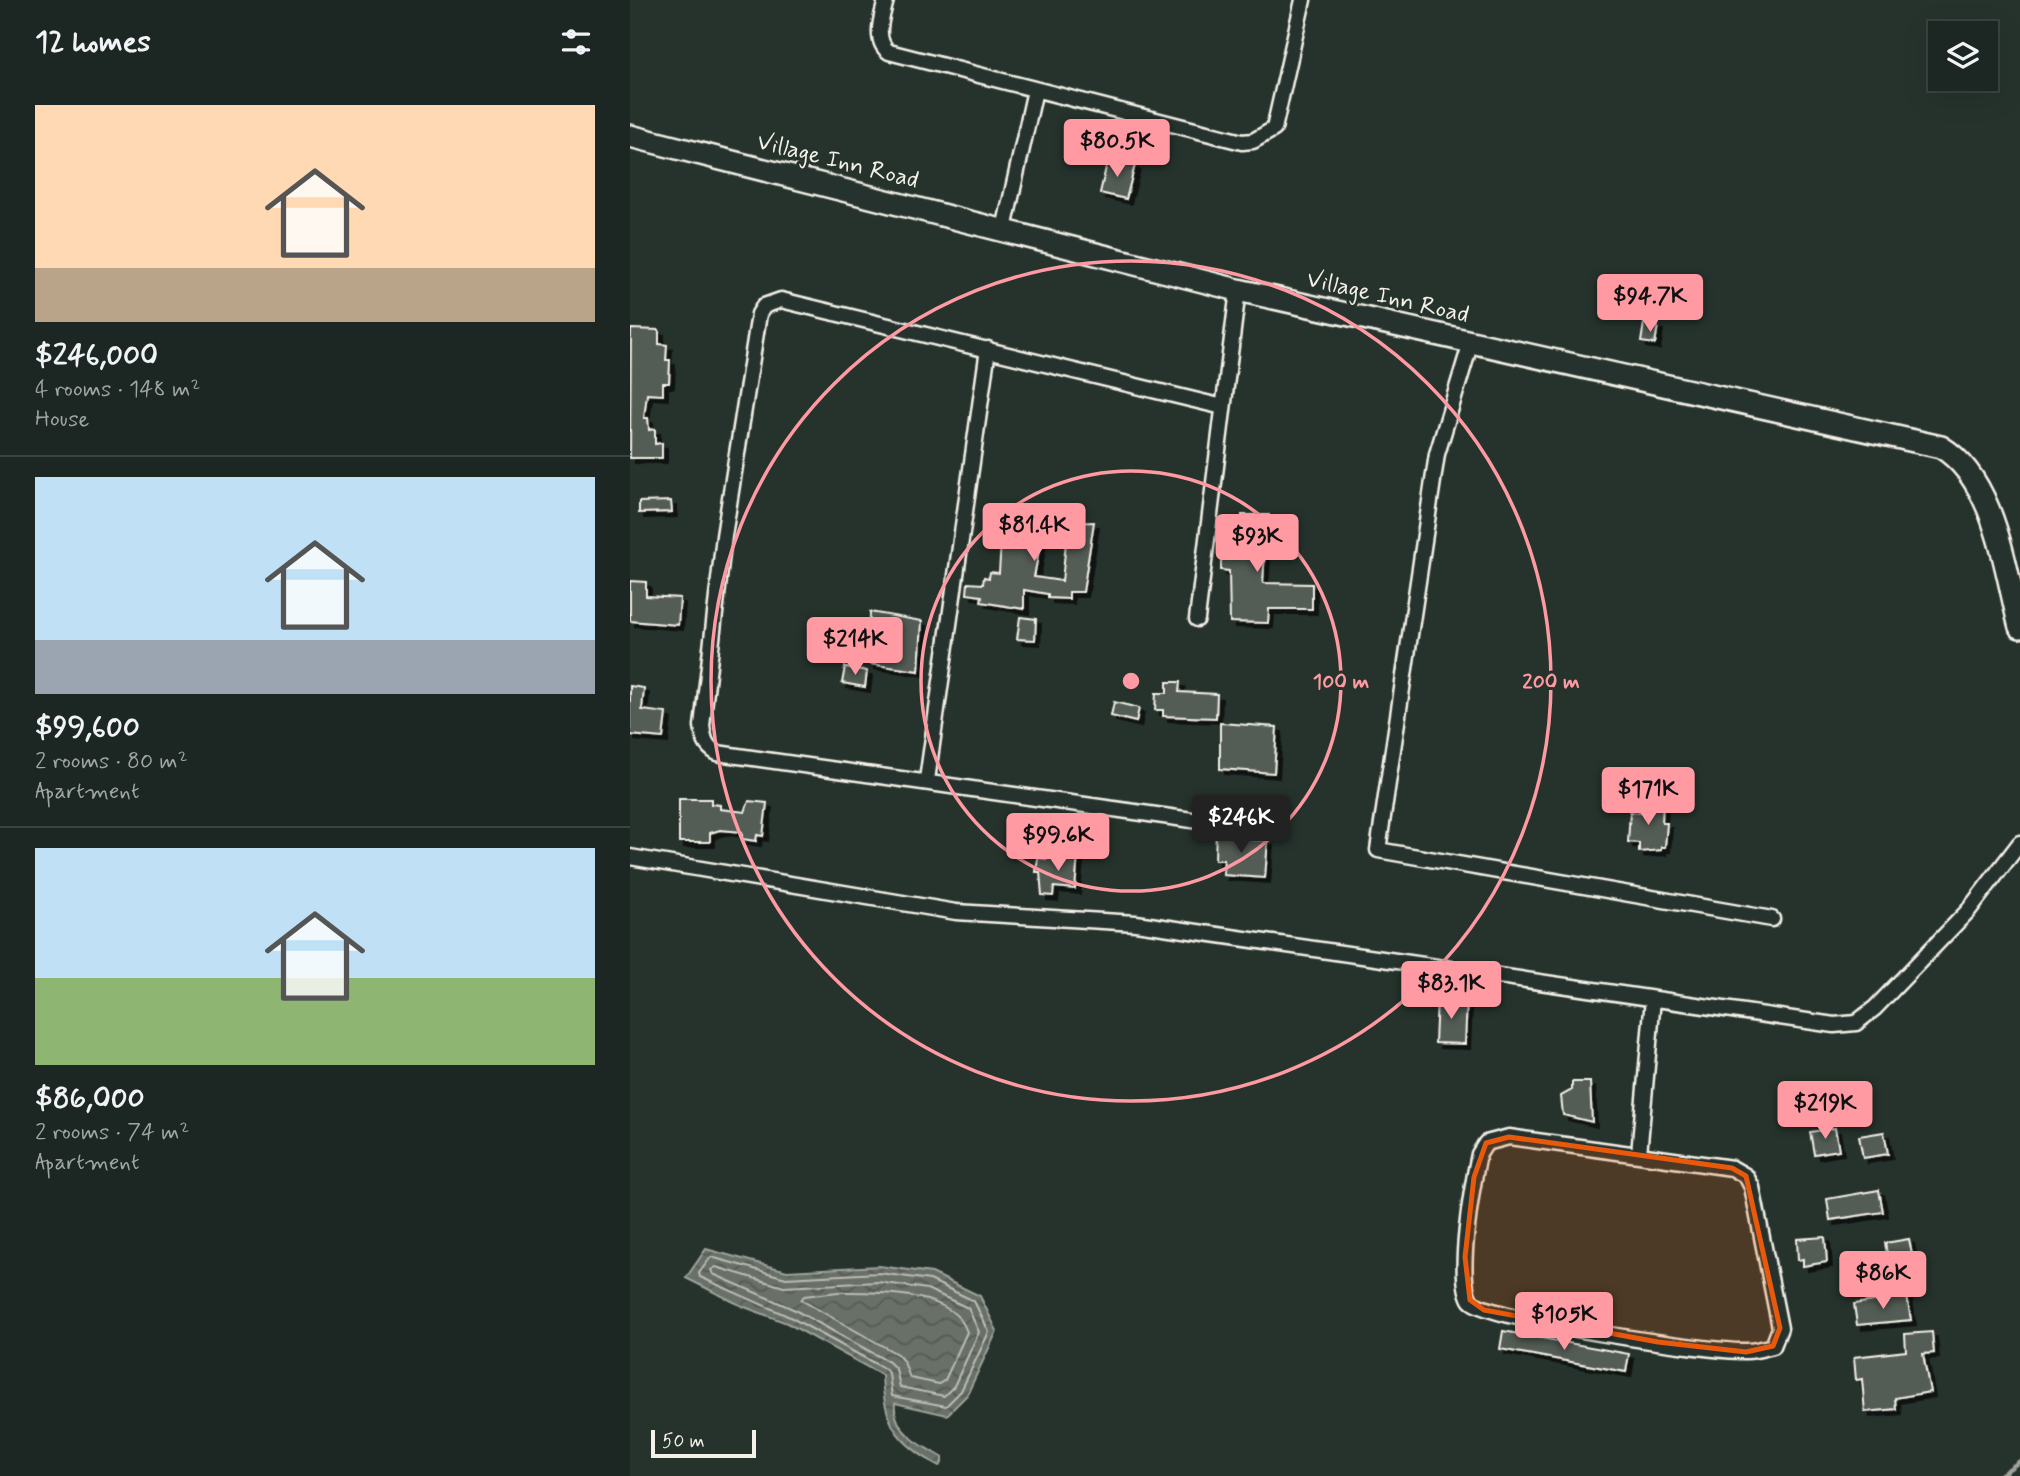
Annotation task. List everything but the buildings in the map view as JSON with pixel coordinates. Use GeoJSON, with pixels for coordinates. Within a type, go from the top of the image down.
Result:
{"type":"FeatureCollection","features":[{"type":"Feature","properties":{"kind":"street"},"geometry":{"type":"LineString","coordinates":[[886,0],[879,32],[884,47],[889,52],[1229,141],[1253,141],[1273,128],[1303,0]]}},
{"type":"Feature","properties":{"kind":"street"},"geometry":{"type":"LineString","coordinates":[[1004,229],[1035,90]]}},
{"type":"Feature","properties":{"kind":"street","name":"Village Inn Road"},"geometry":{"type":"LineString","coordinates":[[630,136],[1238,290],[1941,447],[1965,466],[1985,499],[2020,627]]}},
{"type":"Feature","properties":{"kind":"street"},"geometry":{"type":"LineString","coordinates":[[1197,620],[1238,290]]}},
{"type":"Feature","properties":{"kind":"street"},"geometry":{"type":"LineString","coordinates":[[1206,822],[927,780],[717,753],[709,748],[702,726],[724,536],[759,314],[764,306],[780,300],[1223,407]]}},
{"type":"Feature","properties":{"kind":"street"},"geometry":{"type":"LineString","coordinates":[[1471,342],[1437,454],[1378,850],[1772,919]]}},
{"type":"Feature","properties":{"kind":"street"},"geometry":{"type":"LineString","coordinates":[[927,780],[988,349]]}},
{"type":"Feature","properties":{"kind":"street"},"geometry":{"type":"LineString","coordinates":[[630,857],[956,912],[1136,923],[1812,1024],[1856,1023],[1875,1008],[1968,911],[2020,843]]}},
{"type":"Feature","properties":{"kind":"street"},"geometry":{"type":"LineString","coordinates":[[1639,1154],[1653,999]]}},
{"type":"Feature","properties":{"kind":"street"},"geometry":{"type":"LineString","coordinates":[[1508,1137],[1639,1154],[1732,1168],[1746,1176],[1752,1186],[1780,1328],[1773,1346],[1746,1352],[1658,1342],[1485,1310],[1471,1300],[1465,1284],[1466,1246],[1479,1154],[1486,1143],[1508,1137]]}},
{"type":"Feature","properties":{"kind":"highlighted area"},"geometry":{"type":"Polygon","coordinates":[[[1509,1137],[1732,1168],[1746,1176],[1780,1328],[1773,1346],[1746,1352],[1658,1342],[1484,1310],[1470,1300],[1465,1257],[1474,1177],[1486,1143],[1509,1137]]]}},
{"type":"Feature","properties":{"kind":"water"},"geometry":{"type":"Polygon","coordinates":[[[706,1249],[787,1271],[879,1266],[932,1273],[980,1296],[997,1331],[967,1395],[947,1415],[895,1403],[895,1413],[903,1429],[917,1442],[942,1457],[942,1463],[939,1466],[912,1449],[895,1430],[886,1407],[882,1375],[787,1323],[742,1306],[686,1278],[706,1249]]]}},
{"type":"Feature","properties":{"kind":"waterway"},"geometry":{"type":"LineString","coordinates":[[1999,1476],[2020,1461]]}}]}
